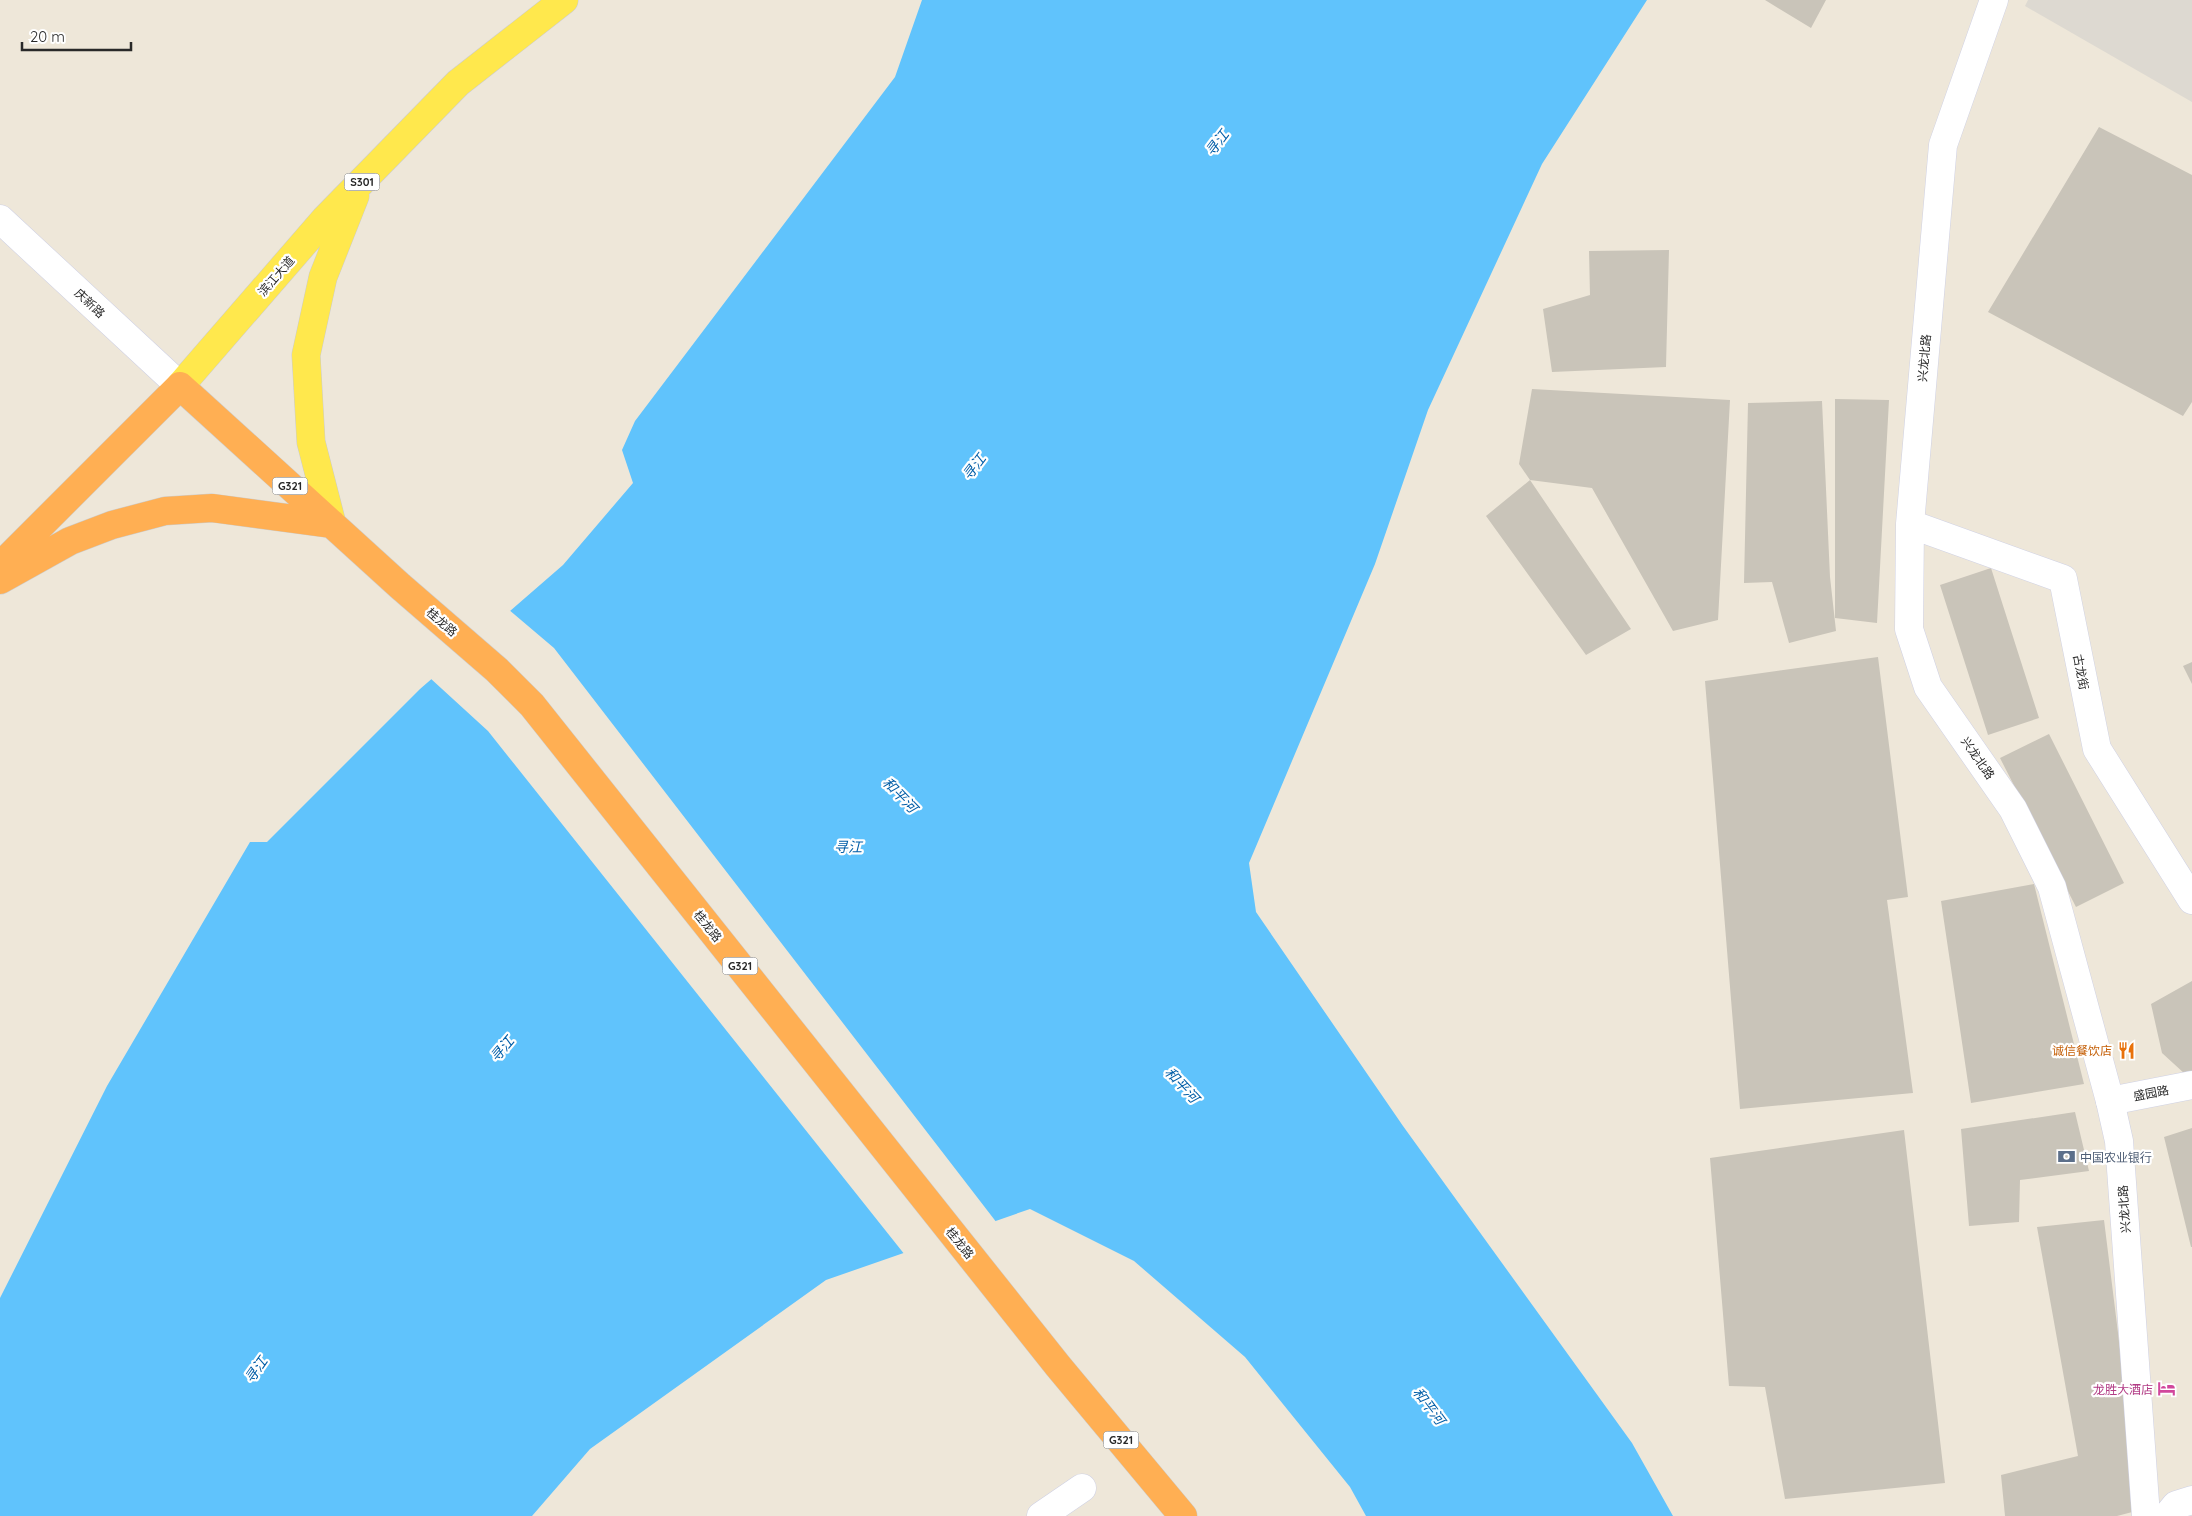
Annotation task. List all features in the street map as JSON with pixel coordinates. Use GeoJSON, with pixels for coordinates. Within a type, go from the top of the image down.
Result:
{"type":"FeatureCollection","features":[{"type":"Feature","properties":{"kind":"highway","name":"桂龙路"},"geometry":{"type":"LineString","coordinates":[[180,386],[400,586],[497,670],[532,705],[1058,1366],[1184,1516]]}},
{"type":"Feature","properties":{"kind":"highway","name":"滨江大道"},"geometry":{"type":"LineString","coordinates":[[0,566],[180,386]]}},
{"type":"Feature","properties":{"kind":"highway"},"geometry":{"type":"LineString","coordinates":[[0,580],[70,541],[112,525],[165,511],[212,508],[332,524]]}},
{"type":"Feature","properties":{"kind":"main road","name":"滨江大道"},"geometry":{"type":"LineString","coordinates":[[180,386],[325,219],[458,83],[564,0]]}},
{"type":"Feature","properties":{"kind":"main road","name":"兴龙北路"},"geometry":{"type":"LineString","coordinates":[[1994,0],[1943,145],[1910,524],[1909,630],[1928,687],[2013,809],[2052,887],[2110,1101],[2119,1141],[2146,1516]]}},
{"type":"Feature","properties":{"kind":"main road"},"geometry":{"type":"LineString","coordinates":[[332,524],[311,442],[306,355],[324,277],[359,185]]}},
{"type":"Feature","properties":{"kind":"main road","name":"庆新路"},"geometry":{"type":"LineString","coordinates":[[0,219],[180,386]]}},
{"type":"Feature","properties":{"kind":"main road","name":"古龙街"},"geometry":{"type":"LineString","coordinates":[[1910,524],[2063,579],[2097,749],[2192,900]]}},
{"type":"Feature","properties":{"kind":"main road","name":"盛园路"},"geometry":{"type":"LineString","coordinates":[[2110,1101],[2192,1085]]}},
{"type":"Feature","properties":{"kind":"main road"},"geometry":{"type":"LineString","coordinates":[[1041,1516],[1082,1488]]}},
{"type":"Feature","properties":{"kind":"main road"},"geometry":{"type":"LineString","coordinates":[[2167,1516],[2176,1505],[2192,1500]]}},
{"type":"Feature","properties":{"kind":"shaded area"},"geometry":{"type":"Polygon","coordinates":[[[2028,0],[2192,0],[2192,102],[2025,6],[2028,0]]]}},
{"type":"Feature","properties":{"kind":"water","name":"寻江"},"geometry":{"type":"Polygon","coordinates":[[[922,0],[1647,0],[1542,164],[1428,410],[1375,564],[1249,863],[1256,912],[1403,1126],[1632,1443],[1673,1516],[1366,1516],[1350,1487],[1245,1357],[1134,1261],[1030,1209],[826,1280],[590,1449],[532,1516],[0,1516],[0,1298],[107,1086],[250,842],[267,842],[420,689],[563,565],[633,483],[622,450],[635,421],[895,77],[922,0]]]}},
{"type":"Feature","properties":{"kind":"pier"},"geometry":{"type":"Polygon","coordinates":[[[508,609],[554,648],[997,1223],[905,1255],[488,731],[430,678],[508,609]]]}},
{"type":"Feature","properties":{"kind":"building"},"geometry":{"type":"Polygon","coordinates":[[[1765,0],[1826,0],[1811,28],[1765,0]]]}},
{"type":"Feature","properties":{"kind":"building"},"geometry":{"type":"Polygon","coordinates":[[[2099,127],[2192,175],[2192,402],[2183,416],[1988,312],[2099,127]]]}},
{"type":"Feature","properties":{"kind":"building"},"geometry":{"type":"Polygon","coordinates":[[[1669,250],[1666,367],[1552,372],[1543,309],[1590,295],[1589,251],[1669,250]]]}},
{"type":"Feature","properties":{"kind":"building"},"geometry":{"type":"Polygon","coordinates":[[[1532,389],[1730,400],[1718,620],[1673,631],[1592,488],[1530,480],[1519,464],[1532,389]]]}},
{"type":"Feature","properties":{"kind":"building"},"geometry":{"type":"Polygon","coordinates":[[[1835,399],[1889,400],[1877,623],[1835,618],[1835,399]]]}},
{"type":"Feature","properties":{"kind":"building"},"geometry":{"type":"Polygon","coordinates":[[[1822,401],[1830,577],[1836,631],[1789,643],[1772,582],[1744,583],[1748,403],[1822,401]]]}},
{"type":"Feature","properties":{"kind":"building"},"geometry":{"type":"Polygon","coordinates":[[[1530,480],[1631,629],[1586,655],[1486,516],[1530,480]]]}},
{"type":"Feature","properties":{"kind":"building"},"geometry":{"type":"Polygon","coordinates":[[[1991,568],[2039,718],[1988,735],[1940,585],[1991,568]]]}},
{"type":"Feature","properties":{"kind":"building"},"geometry":{"type":"Polygon","coordinates":[[[1878,657],[1908,897],[1887,900],[1913,1093],[1740,1109],[1705,681],[1878,657]]]}},
{"type":"Feature","properties":{"kind":"building"},"geometry":{"type":"Polygon","coordinates":[[[2192,662],[2192,684],[2183,666],[2192,662]]]}},
{"type":"Feature","properties":{"kind":"building"},"geometry":{"type":"Polygon","coordinates":[[[2049,734],[2124,883],[2076,907],[2000,758],[2049,734]]]}},
{"type":"Feature","properties":{"kind":"building"},"geometry":{"type":"Polygon","coordinates":[[[2034,884],[2084,1084],[1971,1103],[1941,901],[2034,884]]]}},
{"type":"Feature","properties":{"kind":"building"},"geometry":{"type":"Polygon","coordinates":[[[2192,981],[2192,1073],[2185,1074],[2162,1053],[2151,1004],[2192,981]]]}},
{"type":"Feature","properties":{"kind":"building"},"geometry":{"type":"Polygon","coordinates":[[[2075,1112],[2089,1171],[2020,1180],[2019,1222],[1969,1226],[1961,1129],[2075,1112]]]}},
{"type":"Feature","properties":{"kind":"building"},"geometry":{"type":"Polygon","coordinates":[[[2192,1128],[2192,1247],[2191,1247],[2164,1137],[2192,1128]]]}},
{"type":"Feature","properties":{"kind":"building"},"geometry":{"type":"Polygon","coordinates":[[[1904,1130],[1945,1483],[1785,1499],[1765,1387],[1729,1386],[1710,1158],[1904,1130]]]}},
{"type":"Feature","properties":{"kind":"building"},"geometry":{"type":"Polygon","coordinates":[[[2104,1220],[2140,1510],[2117,1516],[2005,1516],[2001,1475],[2078,1456],[2037,1227],[2104,1220]]]}},
{"type":"Feature","properties":{"kind":"place","name":"诚信餐饮店"},"geometry":{"type":"Point","coordinates":[2126,1050]}},
{"type":"Feature","properties":{"kind":"place","name":"中国农业银行"},"geometry":{"type":"Point","coordinates":[2066,1157]}},
{"type":"Feature","properties":{"kind":"place","name":"龙胜大酒店"},"geometry":{"type":"Point","coordinates":[2167,1389]}},
{"type":"Feature","properties":{"kind":"water label","name":"和平河"},"geometry":{"type":"Point","coordinates":[900,795]}},
{"type":"Feature","properties":{"kind":"water label","name":"和平河"},"geometry":{"type":"Point","coordinates":[1182,1085]}},
{"type":"Feature","properties":{"kind":"water label","name":"和平河"},"geometry":{"type":"Point","coordinates":[1429,1406]}}]}
